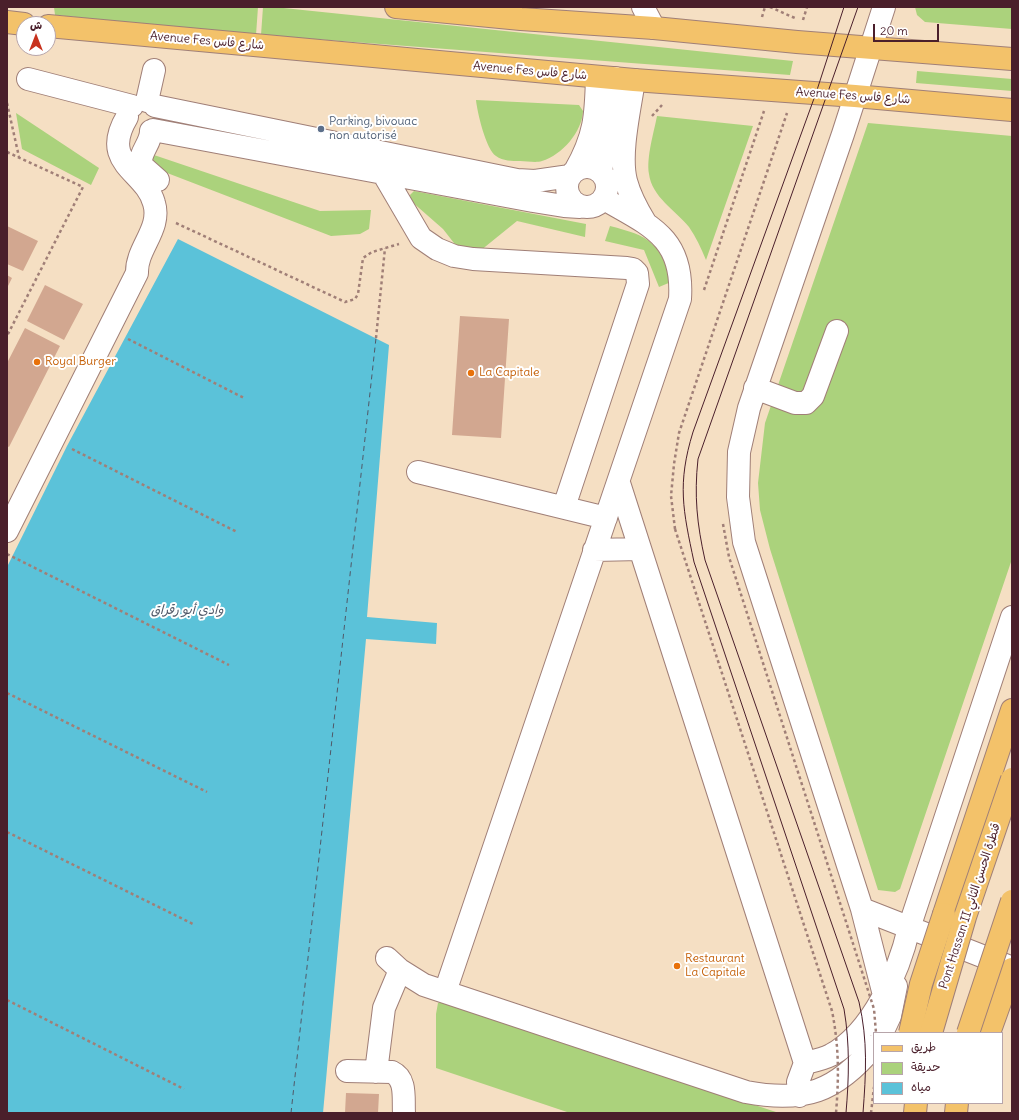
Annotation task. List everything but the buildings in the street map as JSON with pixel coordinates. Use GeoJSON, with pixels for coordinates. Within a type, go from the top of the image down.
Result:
{"type":"FeatureCollection","features":[{"type":"Feature","properties":{"kind":"main road"},"geometry":{"type":"LineString","coordinates":[[396,7],[516,13],[654,28],[870,48],[1012,59]]}},
{"type":"Feature","properties":{"kind":"main road","name":"Avenue Fes شارع فاس"},"geometry":{"type":"LineString","coordinates":[[56,27],[615,79],[855,96],[1012,110]]}},
{"type":"Feature","properties":{"kind":"main road"},"geometry":{"type":"LineString","coordinates":[[910,1032],[921,984],[1012,710]]}},
{"type":"Feature","properties":{"kind":"main road","name":"Pont Hassan II قنطرة الحسن الثاني"},"geometry":{"type":"LineString","coordinates":[[931,1032],[963,924],[1012,779]]}},
{"type":"Feature","properties":{"kind":"main road"},"geometry":{"type":"LineString","coordinates":[[968,1032],[1012,901]]}},
{"type":"Feature","properties":{"kind":"main road"},"geometry":{"type":"LineString","coordinates":[[989,1032],[1012,969]]}},
{"type":"Feature","properties":{"kind":"main road"},"geometry":{"type":"LineString","coordinates":[[957,1113],[962,1104]]}},
{"type":"Feature","properties":{"kind":"street"},"geometry":{"type":"LineString","coordinates":[[643,7],[654,28]]}},
{"type":"Feature","properties":{"kind":"street"},"geometry":{"type":"LineString","coordinates":[[884,7],[749,408],[740,452],[738,497],[744,542],[862,909],[884,995]]}},
{"type":"Feature","properties":{"kind":"street"},"geometry":{"type":"LineString","coordinates":[[141,107],[160,116],[157,126],[152,131],[146,133],[135,131],[131,127],[141,107],[154,70]]}},
{"type":"Feature","properties":{"kind":"street"},"geometry":{"type":"LineString","coordinates":[[28,79],[141,107],[517,180],[535,181],[572,174],[588,167],[610,184],[645,222],[660,233],[671,247],[678,263],[681,281],[680,299],[619,483],[594,550],[445,992]]}},
{"type":"Feature","properties":{"kind":"street"},"geometry":{"type":"LineString","coordinates":[[580,207],[569,197],[566,190],[567,183],[589,145],[595,124],[615,79]]}},
{"type":"Feature","properties":{"kind":"street"},"geometry":{"type":"LineString","coordinates":[[152,131],[533,201],[564,206],[594,207],[610,184],[615,79]]}},
{"type":"Feature","properties":{"kind":"street"},"geometry":{"type":"LineString","coordinates":[[7,530],[137,273],[137,260],[153,228],[156,213],[153,198],[149,191],[126,166],[122,156],[120,136],[122,126],[141,107]]}},
{"type":"Feature","properties":{"kind":"street"},"geometry":{"type":"LineString","coordinates":[[137,273],[144,270],[151,260],[170,220],[169,198],[164,188],[141,165],[141,156],[149,141],[152,131]]}},
{"type":"Feature","properties":{"kind":"street"},"geometry":{"type":"LineString","coordinates":[[383,173],[421,238],[437,249],[454,256],[473,259],[627,268],[633,269],[637,273],[638,284],[564,507]]}},
{"type":"Feature","properties":{"kind":"street"},"geometry":{"type":"LineString","coordinates":[[755,388],[795,402],[806,402],[813,396],[837,331]]}},
{"type":"Feature","properties":{"kind":"street"},"geometry":{"type":"LineString","coordinates":[[418,472],[606,518]]}},
{"type":"Feature","properties":{"kind":"street"},"geometry":{"type":"LineString","coordinates":[[619,483],[805,1063],[798,1082],[799,1096]]}},
{"type":"Feature","properties":{"kind":"street"},"geometry":{"type":"LineString","coordinates":[[594,550],[640,549]]}},
{"type":"Feature","properties":{"kind":"street"},"geometry":{"type":"LineString","coordinates":[[882,1032],[890,1016],[909,928],[1012,616]]}},
{"type":"Feature","properties":{"kind":"street"},"geometry":{"type":"LineString","coordinates":[[862,909],[1012,969]]}},
{"type":"Feature","properties":{"kind":"street"},"geometry":{"type":"LineString","coordinates":[[805,1063],[831,1055],[845,1045],[870,1018],[884,995],[903,953]]}},
{"type":"Feature","properties":{"kind":"street"},"geometry":{"type":"LineString","coordinates":[[376,1072],[384,1008],[394,964],[424,985],[746,1092],[782,1097],[799,1096],[820,1090],[852,1069],[873,1047]]}},
{"type":"Feature","properties":{"kind":"street"},"geometry":{"type":"LineString","coordinates":[[805,1063],[816,1070],[820,1076],[820,1090]]}},
{"type":"Feature","properties":{"kind":"street"},"geometry":{"type":"LineString","coordinates":[[347,1071],[392,1072],[398,1074],[403,1086],[404,1113]]}},
{"type":"Feature","properties":{"kind":"path"},"geometry":{"type":"LineString","coordinates":[[770,7],[802,21]]}},
{"type":"Feature","properties":{"kind":"path"},"geometry":{"type":"LineString","coordinates":[[801,25],[807,7]]}},
{"type":"Feature","properties":{"kind":"path"},"geometry":{"type":"LineString","coordinates":[[7,103],[19,157]]}},
{"type":"Feature","properties":{"kind":"path"},"geometry":{"type":"LineString","coordinates":[[650,122],[652,114],[658,107],[666,103]]}},
{"type":"Feature","properties":{"kind":"path"},"geometry":{"type":"LineString","coordinates":[[702,293],[764,111]]}},
{"type":"Feature","properties":{"kind":"path"},"geometry":{"type":"LineString","coordinates":[[787,113],[679,433],[671,496],[675,528],[832,1011],[838,1051],[836,1113]]}},
{"type":"Feature","properties":{"kind":"path"},"geometry":{"type":"LineString","coordinates":[[7,152],[83,187],[7,336]]}},
{"type":"Feature","properties":{"kind":"path"},"geometry":{"type":"LineString","coordinates":[[170,220],[345,302],[355,299],[358,294],[363,258],[372,252],[421,238]]}},
{"type":"Feature","properties":{"kind":"path"},"geometry":{"type":"LineString","coordinates":[[376,338],[385,248]]}},
{"type":"Feature","properties":{"kind":"path"},"geometry":{"type":"LineString","coordinates":[[702,278],[705,286]]}},
{"type":"Feature","properties":{"kind":"path"},"geometry":{"type":"LineString","coordinates":[[126,338],[244,398]]}},
{"type":"Feature","properties":{"kind":"path"},"geometry":{"type":"LineString","coordinates":[[68,446],[237,532]]}},
{"type":"Feature","properties":{"kind":"path"},"geometry":{"type":"LineString","coordinates":[[723,524],[732,564],[874,1009],[876,1032]]}},
{"type":"Feature","properties":{"kind":"path"},"geometry":{"type":"LineString","coordinates":[[7,554],[229,665]]}},
{"type":"Feature","properties":{"kind":"path"},"geometry":{"type":"LineString","coordinates":[[7,694],[207,792]]}},
{"type":"Feature","properties":{"kind":"path"},"geometry":{"type":"LineString","coordinates":[[7,832],[193,924]]}},
{"type":"Feature","properties":{"kind":"path"},"geometry":{"type":"LineString","coordinates":[[7,1000],[184,1089]]}},
{"type":"Feature","properties":{"kind":"path"},"geometry":{"type":"LineString","coordinates":[[871,1113],[873,1096]]}},
{"type":"Feature","properties":{"kind":"green space"},"geometry":{"type":"Polygon","coordinates":[[[54,7],[258,7],[256,35],[55,15],[54,7]]]}},
{"type":"Feature","properties":{"kind":"green space"},"geometry":{"type":"Polygon","coordinates":[[[263,7],[793,61],[790,75],[261,35],[263,7]]]}},
{"type":"Feature","properties":{"kind":"green space"},"geometry":{"type":"Polygon","coordinates":[[[915,7],[1012,7],[1012,29],[925,22],[917,15],[915,7]]]}},
{"type":"Feature","properties":{"kind":"green space"},"geometry":{"type":"Polygon","coordinates":[[[917,71],[1012,79],[1012,91],[916,83],[917,71]]]}},
{"type":"Feature","properties":{"kind":"green space"},"geometry":{"type":"Polygon","coordinates":[[[476,100],[579,105],[583,111],[582,119],[570,142],[557,154],[540,162],[511,161],[502,159],[492,152],[480,121],[476,100]]]}},
{"type":"Feature","properties":{"kind":"green space"},"geometry":{"type":"Polygon","coordinates":[[[16,113],[99,168],[91,185],[22,149],[16,113]]]}},
{"type":"Feature","properties":{"kind":"green space"},"geometry":{"type":"Polygon","coordinates":[[[657,116],[753,126],[706,260],[689,227],[659,196],[651,182],[648,168],[657,116]]]}},
{"type":"Feature","properties":{"kind":"green space"},"geometry":{"type":"Polygon","coordinates":[[[868,123],[1012,136],[1012,559],[900,889],[895,892],[878,890],[770,549],[760,510],[758,483],[765,423],[868,123]]]}},
{"type":"Feature","properties":{"kind":"green space"},"geometry":{"type":"Polygon","coordinates":[[[154,155],[320,211],[371,210],[369,229],[360,234],[331,236],[149,166],[154,155]]]}},
{"type":"Feature","properties":{"kind":"green space"},"geometry":{"type":"Polygon","coordinates":[[[414,191],[586,224],[585,237],[517,221],[475,255],[461,252],[443,229],[411,201],[410,195],[414,191]]]}},
{"type":"Feature","properties":{"kind":"green space"},"geometry":{"type":"Polygon","coordinates":[[[610,226],[634,233],[651,243],[657,249],[662,258],[671,282],[659,287],[644,250],[605,241],[610,226]]]}},
{"type":"Feature","properties":{"kind":"green space"},"geometry":{"type":"Polygon","coordinates":[[[443,1002],[779,1113],[570,1113],[436,1068],[436,1014],[438,1003],[443,1002]]]}},
{"type":"Feature","properties":{"kind":"water","name":"وادي أبو رقراق"},"geometry":{"type":"Polygon","coordinates":[[[178,239],[389,345],[367,617],[437,623],[436,644],[366,639],[323,1113],[7,1113],[7,567],[67,446],[178,239]]]}},
{"type":"Feature","properties":{"kind":"ferry route"},"geometry":{"type":"LineString","coordinates":[[291,1113],[376,338]]}},
{"type":"Feature","properties":{"kind":"tram line"},"geometry":{"type":"LineString","coordinates":[[844,7],[816,93],[693,432],[685,467],[683,497],[694,562],[844,1009],[848,1061],[846,1113]]}},
{"type":"Feature","properties":{"kind":"tram line"},"geometry":{"type":"LineString","coordinates":[[858,7],[698,459],[696,498],[698,522],[705,560],[859,1002],[864,1030],[866,1057],[863,1113]]}},
{"type":"Feature","properties":{"kind":"place","name":"Parking, bivouac non autorisé"},"geometry":{"type":"Point","coordinates":[321,129]}},
{"type":"Feature","properties":{"kind":"place","name":"Royal Burger"},"geometry":{"type":"Point","coordinates":[37,362]}},
{"type":"Feature","properties":{"kind":"place","name":"La Capitale"},"geometry":{"type":"Point","coordinates":[471,373]}},
{"type":"Feature","properties":{"kind":"place","name":"Restaurant La Capitale"},"geometry":{"type":"Point","coordinates":[677,966]}}]}
